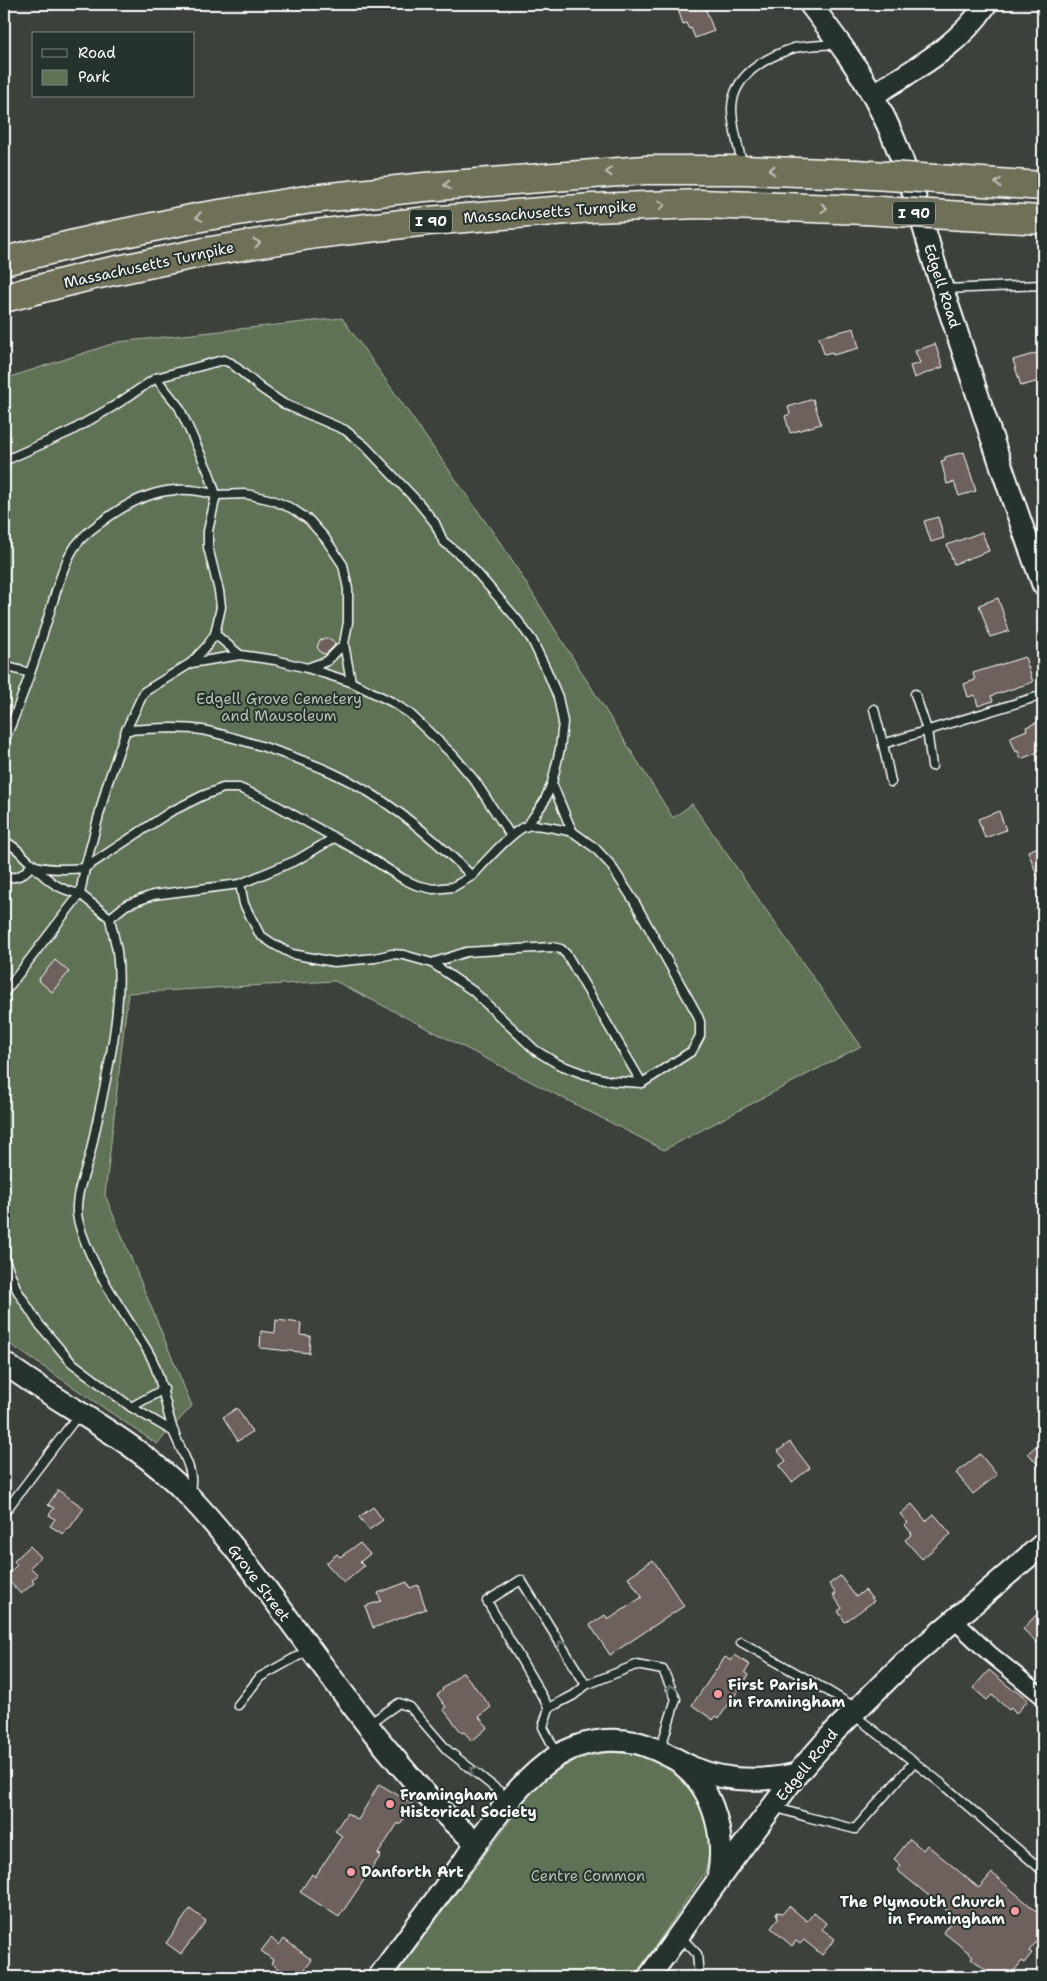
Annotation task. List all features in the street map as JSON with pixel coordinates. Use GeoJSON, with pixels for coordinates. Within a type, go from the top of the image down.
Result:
{"type":"FeatureCollection","features":[{"type":"Feature","properties":{"kind":"highway","name":"I 90"},"geometry":{"type":"LineString","coordinates":[[4,262],[90,240],[192,218],[312,199],[425,186],[585,173],[645,170],[743,170],[855,174],[1043,186]]}},
{"type":"Feature","properties":{"kind":"highway","name":"Massachusetts Turnpike"},"geometry":{"type":"LineString","coordinates":[[4,298],[94,275],[205,252],[316,234],[428,221],[592,208],[700,204],[865,210],[1043,220]]}},
{"type":"Feature","properties":{"kind":"main road","name":"Edgell Road"},"geometry":{"type":"LineString","coordinates":[[810,4],[841,44],[873,95],[899,153],[1043,584]]}},
{"type":"Feature","properties":{"kind":"main road"},"geometry":{"type":"LineString","coordinates":[[873,95],[938,54],[956,40],[971,25],[986,4]]}},
{"type":"Feature","properties":{"kind":"main road","name":"Grove Street"},"geometry":{"type":"LineString","coordinates":[[4,1363],[149,1458],[188,1495],[234,1549],[367,1725],[431,1800],[458,1828],[477,1843]]}},
{"type":"Feature","properties":{"kind":"main road","name":"Edgell Road"},"geometry":{"type":"LineString","coordinates":[[649,1977],[717,1881],[797,1774],[854,1711],[954,1620],[1043,1544]]}},
{"type":"Feature","properties":{"kind":"main road"},"geometry":{"type":"LineString","coordinates":[[379,1977],[510,1801],[533,1776],[558,1756],[585,1744],[615,1740],[637,1743],[706,1772],[737,1779],[770,1779],[797,1774]]}},
{"type":"Feature","properties":{"kind":"main road"},"geometry":{"type":"LineString","coordinates":[[667,1754],[689,1770],[698,1782],[713,1810],[720,1838],[721,1853],[717,1881]]}},
{"type":"Feature","properties":{"kind":"street"},"geometry":{"type":"LineString","coordinates":[[954,1620],[989,1653],[1043,1697]]}},
{"type":"Feature","properties":{"kind":"lane"},"geometry":{"type":"LineString","coordinates":[[743,170],[732,109],[737,86],[742,78],[751,70],[794,48],[841,44]]}},
{"type":"Feature","properties":{"kind":"lane"},"geometry":{"type":"LineString","coordinates":[[943,289],[1043,285]]}},
{"type":"Feature","properties":{"kind":"lane"},"geometry":{"type":"LineString","coordinates":[[4,461],[71,431],[114,406],[156,378],[223,360],[231,363],[262,389],[284,404],[345,430],[365,446],[418,502],[435,523],[443,541],[465,559],[516,618],[532,640],[548,671],[558,697],[563,722],[560,749],[552,783],[544,802],[527,826],[511,836],[472,876],[453,887],[433,889],[403,879],[364,854],[265,799],[238,788],[223,788],[170,812],[86,868],[67,870],[32,865]]}},
{"type":"Feature","properties":{"kind":"lane"},"geometry":{"type":"LineString","coordinates":[[4,993],[80,894],[107,786],[126,730],[144,692],[191,662],[216,634],[221,607],[208,547],[208,531],[216,495],[209,473],[179,406],[156,378]]}},
{"type":"Feature","properties":{"kind":"lane"},"geometry":{"type":"LineString","coordinates":[[4,742],[30,673],[63,569],[72,551],[92,529],[117,510],[149,494],[180,489],[201,490],[216,495],[246,494],[272,500],[291,508],[309,520],[320,532],[343,565],[348,589],[348,622],[344,644],[351,682]]}},
{"type":"Feature","properties":{"kind":"lane"},"geometry":{"type":"LineString","coordinates":[[216,634],[240,655]]}},
{"type":"Feature","properties":{"kind":"lane"},"geometry":{"type":"LineString","coordinates":[[308,668],[327,661],[344,644]]}},
{"type":"Feature","properties":{"kind":"lane"},"geometry":{"type":"LineString","coordinates":[[191,662],[240,655],[276,660],[351,682],[392,702],[410,714],[454,756],[476,781],[511,836]]}},
{"type":"Feature","properties":{"kind":"lane"},"geometry":{"type":"LineString","coordinates":[[4,666],[30,673]]}},
{"type":"Feature","properties":{"kind":"lane"},"geometry":{"type":"LineString","coordinates":[[915,694],[927,730],[932,766]]}},
{"type":"Feature","properties":{"kind":"lane"},"geometry":{"type":"LineString","coordinates":[[883,744],[1043,695]]}},
{"type":"Feature","properties":{"kind":"lane"},"geometry":{"type":"LineString","coordinates":[[874,709],[891,782]]}},
{"type":"Feature","properties":{"kind":"lane"},"geometry":{"type":"LineString","coordinates":[[126,730],[161,728],[200,730],[231,737],[337,774],[379,798],[415,824],[472,876]]}},
{"type":"Feature","properties":{"kind":"lane"},"geometry":{"type":"LineString","coordinates":[[552,783],[574,832]]}},
{"type":"Feature","properties":{"kind":"lane"},"geometry":{"type":"LineString","coordinates":[[240,884],[244,904],[260,935],[292,954],[334,962],[374,958],[392,954],[404,955],[432,963],[473,991],[535,1050],[558,1064],[584,1074],[611,1081],[642,1083],[692,1051],[700,1036],[700,1022],[697,1014],[634,901],[610,864],[595,848],[574,832],[527,826]]}},
{"type":"Feature","properties":{"kind":"lane"},"geometry":{"type":"LineString","coordinates":[[110,918],[126,905],[153,894],[240,884],[297,860],[334,838]]}},
{"type":"Feature","properties":{"kind":"lane"},"geometry":{"type":"LineString","coordinates":[[4,841],[16,847],[50,883],[62,890],[80,894],[110,918],[117,952],[117,994],[114,1027],[88,1165],[77,1198],[78,1218],[83,1236],[104,1279],[151,1356],[164,1389],[174,1432],[192,1478],[188,1495]]}},
{"type":"Feature","properties":{"kind":"lane"},"geometry":{"type":"LineString","coordinates":[[4,876],[17,878],[24,875],[32,865]]}},
{"type":"Feature","properties":{"kind":"lane"},"geometry":{"type":"LineString","coordinates":[[432,963],[466,952],[552,947],[561,949],[567,955],[642,1083]]}},
{"type":"Feature","properties":{"kind":"lane"},"geometry":{"type":"LineString","coordinates":[[4,1258],[17,1290],[38,1323],[71,1362],[103,1388],[174,1432]]}},
{"type":"Feature","properties":{"kind":"lane"},"geometry":{"type":"LineString","coordinates":[[131,1407],[164,1389]]}},
{"type":"Feature","properties":{"kind":"lane"},"geometry":{"type":"LineString","coordinates":[[4,1514],[80,1413]]}},
{"type":"Feature","properties":{"kind":"lane"},"geometry":{"type":"LineString","coordinates":[[549,1708],[487,1601],[521,1580],[586,1685]]}},
{"type":"Feature","properties":{"kind":"lane"},"geometry":{"type":"LineString","coordinates":[[740,1642],[854,1711],[1043,1871]]}},
{"type":"Feature","properties":{"kind":"lane"},"geometry":{"type":"LineString","coordinates":[[238,1705],[260,1678],[309,1650]]}},
{"type":"Feature","properties":{"kind":"lane"},"geometry":{"type":"LineString","coordinates":[[558,1756],[543,1727],[549,1708],[574,1695],[586,1685],[636,1665],[663,1670],[676,1699],[667,1754]]}},
{"type":"Feature","properties":{"kind":"lane"},"geometry":{"type":"LineString","coordinates":[[367,1725],[399,1703],[410,1707],[447,1750],[510,1801]]}},
{"type":"Feature","properties":{"kind":"lane"},"geometry":{"type":"LineString","coordinates":[[773,1806],[855,1829],[914,1762]]}},
{"type":"Feature","properties":{"kind":"lane"},"geometry":{"type":"LineString","coordinates":[[679,1935],[697,1954],[699,1977]]}},
{"type":"Feature","properties":{"kind":"green space","name":"Edgell Grove Cemetery and Mausoleum"},"geometry":{"type":"Polygon","coordinates":[[[342,318],[504,548],[673,818],[692,804],[861,1046],[664,1150],[335,981],[128,993],[105,1195],[192,1406],[157,1444],[4,1340],[4,379],[118,342],[342,318]]]}},
{"type":"Feature","properties":{"kind":"green space","name":"Centre Common"},"geometry":{"type":"Polygon","coordinates":[[[604,1753],[636,1753],[652,1759],[677,1776],[696,1799],[703,1813],[708,1827],[710,1842],[705,1873],[634,1977],[394,1977],[537,1786],[568,1764],[604,1753]]]}},
{"type":"Feature","properties":{"kind":"building"},"geometry":{"type":"Polygon","coordinates":[[[676,4],[697,4],[699,7],[704,5],[714,31],[695,38],[691,28],[689,29],[686,23],[683,24],[676,4]]]}},
{"type":"Feature","properties":{"kind":"building"},"geometry":{"type":"Polygon","coordinates":[[[854,328],[859,348],[833,355],[832,352],[824,354],[819,337],[854,328]]]}},
{"type":"Feature","properties":{"kind":"building"},"geometry":{"type":"Polygon","coordinates":[[[935,344],[943,367],[914,378],[910,366],[920,363],[915,351],[935,344]]]}},
{"type":"Feature","properties":{"kind":"building"},"geometry":{"type":"Polygon","coordinates":[[[1040,352],[1043,354],[1043,380],[1021,386],[1013,360],[1040,352]]]}},
{"type":"Feature","properties":{"kind":"building"},"geometry":{"type":"Polygon","coordinates":[[[813,399],[821,424],[790,433],[785,416],[790,414],[788,407],[813,399]]]}},
{"type":"Feature","properties":{"kind":"building"},"geometry":{"type":"Polygon","coordinates":[[[964,452],[976,491],[959,496],[954,482],[947,484],[941,461],[945,460],[945,457],[964,452]]]}},
{"type":"Feature","properties":{"kind":"building"},"geometry":{"type":"Polygon","coordinates":[[[938,517],[944,538],[931,542],[924,521],[938,517]]]}},
{"type":"Feature","properties":{"kind":"building"},"geometry":{"type":"Polygon","coordinates":[[[982,532],[989,551],[954,564],[947,545],[982,532]]]}},
{"type":"Feature","properties":{"kind":"building"},"geometry":{"type":"Polygon","coordinates":[[[998,598],[1009,631],[990,637],[979,605],[998,598]]]}},
{"type":"Feature","properties":{"kind":"building"},"geometry":{"type":"Polygon","coordinates":[[[325,638],[332,640],[335,645],[326,654],[321,653],[317,647],[320,640],[325,638]]]}},
{"type":"Feature","properties":{"kind":"building"},"geometry":{"type":"Polygon","coordinates":[[[1025,657],[1033,682],[991,696],[993,701],[978,706],[975,695],[968,697],[964,684],[975,680],[973,673],[1025,657]]]}},
{"type":"Feature","properties":{"kind":"building"},"geometry":{"type":"Polygon","coordinates":[[[1043,720],[1043,750],[1021,759],[1010,737],[1027,730],[1026,727],[1043,720]]]}},
{"type":"Feature","properties":{"kind":"building"},"geometry":{"type":"Polygon","coordinates":[[[999,811],[1006,830],[985,838],[978,819],[999,811]]]}},
{"type":"Feature","properties":{"kind":"building"},"geometry":{"type":"Polygon","coordinates":[[[1043,845],[1043,888],[1042,888],[1028,851],[1043,845]]]}},
{"type":"Feature","properties":{"kind":"building"},"geometry":{"type":"Polygon","coordinates":[[[55,960],[69,972],[52,992],[38,980],[55,960]]]}},
{"type":"Feature","properties":{"kind":"building"},"geometry":{"type":"Polygon","coordinates":[[[276,1320],[301,1323],[300,1335],[310,1336],[309,1353],[260,1348],[261,1331],[275,1333],[276,1320]]]}},
{"type":"Feature","properties":{"kind":"building"},"geometry":{"type":"Polygon","coordinates":[[[237,1408],[252,1432],[238,1441],[223,1417],[237,1408]]]}},
{"type":"Feature","properties":{"kind":"building"},"geometry":{"type":"Polygon","coordinates":[[[1043,1440],[1043,1471],[1028,1453],[1043,1440]]]}},
{"type":"Feature","properties":{"kind":"building"},"geometry":{"type":"Polygon","coordinates":[[[790,1442],[810,1468],[792,1482],[779,1466],[786,1461],[778,1451],[790,1442]]]}},
{"type":"Feature","properties":{"kind":"building"},"geometry":{"type":"Polygon","coordinates":[[[980,1454],[997,1475],[973,1494],[956,1473],[980,1454]]]}},
{"type":"Feature","properties":{"kind":"building"},"geometry":{"type":"Polygon","coordinates":[[[58,1490],[84,1508],[69,1529],[67,1528],[63,1534],[50,1526],[55,1519],[49,1515],[54,1508],[48,1505],[58,1490]]]}},
{"type":"Feature","properties":{"kind":"building"},"geometry":{"type":"Polygon","coordinates":[[[912,1504],[926,1521],[934,1514],[951,1534],[922,1559],[905,1540],[912,1534],[905,1525],[908,1523],[900,1514],[912,1504]]]}},
{"type":"Feature","properties":{"kind":"building"},"geometry":{"type":"Polygon","coordinates":[[[373,1507],[383,1520],[369,1530],[359,1517],[373,1507]]]}},
{"type":"Feature","properties":{"kind":"building"},"geometry":{"type":"Polygon","coordinates":[[[360,1543],[370,1554],[360,1562],[364,1566],[344,1583],[326,1563],[337,1554],[340,1557],[360,1543]]]}},
{"type":"Feature","properties":{"kind":"building"},"geometry":{"type":"Polygon","coordinates":[[[30,1546],[41,1557],[30,1567],[38,1575],[32,1580],[34,1583],[21,1594],[5,1577],[17,1565],[14,1561],[30,1546]]]}},
{"type":"Feature","properties":{"kind":"building"},"geometry":{"type":"Polygon","coordinates":[[[653,1560],[684,1606],[610,1655],[590,1625],[605,1615],[608,1620],[642,1597],[628,1577],[653,1560]]]}},
{"type":"Feature","properties":{"kind":"building"},"geometry":{"type":"Polygon","coordinates":[[[840,1576],[856,1597],[865,1590],[874,1601],[845,1622],[838,1611],[842,1608],[833,1595],[836,1594],[829,1584],[840,1576]]]}},
{"type":"Feature","properties":{"kind":"building"},"geometry":{"type":"Polygon","coordinates":[[[407,1582],[410,1588],[418,1585],[426,1609],[373,1628],[365,1606],[381,1601],[378,1593],[407,1582]]]}},
{"type":"Feature","properties":{"kind":"building"},"geometry":{"type":"Polygon","coordinates":[[[1036,1615],[1043,1622],[1043,1648],[1023,1629],[1036,1615]]]}},
{"type":"Feature","properties":{"kind":"building","name":"First Parish in Framingham"},"geometry":{"type":"Polygon","coordinates":[[[735,1655],[750,1665],[745,1672],[749,1675],[719,1718],[716,1716],[713,1720],[692,1705],[725,1657],[731,1661],[735,1655]]]}},
{"type":"Feature","properties":{"kind":"building"},"geometry":{"type":"Polygon","coordinates":[[[989,1670],[1028,1700],[1016,1714],[1011,1708],[1009,1710],[992,1695],[987,1700],[973,1688],[989,1670]]]}},
{"type":"Feature","properties":{"kind":"building"},"geometry":{"type":"Polygon","coordinates":[[[463,1672],[491,1707],[479,1717],[488,1727],[472,1741],[464,1732],[462,1733],[443,1709],[446,1707],[437,1695],[463,1672]]]}},
{"type":"Feature","properties":{"kind":"building"},"geometry":{"type":"Polygon","coordinates":[[[379,1784],[413,1804],[400,1825],[398,1823],[378,1854],[381,1855],[339,1917],[300,1892],[312,1874],[315,1877],[342,1836],[335,1831],[347,1813],[358,1820],[379,1784]]]}},
{"type":"Feature","properties":{"kind":"building","name":"The Plymouth Church in Framingham"},"geometry":{"type":"Polygon","coordinates":[[[910,1839],[923,1850],[927,1845],[979,1888],[992,1873],[1043,1917],[1043,1934],[1029,1951],[1032,1953],[1024,1963],[1022,1961],[1010,1976],[1006,1972],[1002,1977],[994,1977],[971,1958],[973,1956],[943,1932],[955,1917],[897,1870],[901,1865],[894,1859],[910,1839]]]}},
{"type":"Feature","properties":{"kind":"building"},"geometry":{"type":"Polygon","coordinates":[[[789,1906],[807,1921],[814,1913],[826,1923],[822,1929],[835,1939],[822,1955],[804,1940],[800,1944],[796,1941],[792,1946],[771,1928],[778,1919],[776,1912],[783,1913],[789,1906]]]}},
{"type":"Feature","properties":{"kind":"building"},"geometry":{"type":"Polygon","coordinates":[[[190,1909],[206,1921],[181,1954],[166,1943],[190,1909]]]}},
{"type":"Feature","properties":{"kind":"building"},"geometry":{"type":"Polygon","coordinates":[[[271,1938],[279,1945],[284,1939],[312,1960],[299,1977],[289,1977],[271,1963],[273,1960],[261,1951],[271,1938]]]}},
{"type":"Feature","properties":{"kind":"place","name":"First Parish in Framingham"},"geometry":{"type":"Point","coordinates":[718,1694]}},
{"type":"Feature","properties":{"kind":"place","name":"Framingham Historical Society"},"geometry":{"type":"Point","coordinates":[390,1804]}},
{"type":"Feature","properties":{"kind":"place","name":"Danforth Art"},"geometry":{"type":"Point","coordinates":[351,1872]}},
{"type":"Feature","properties":{"kind":"place","name":"The Plymouth Church in Framingham"},"geometry":{"type":"Point","coordinates":[1015,1911]}}]}
